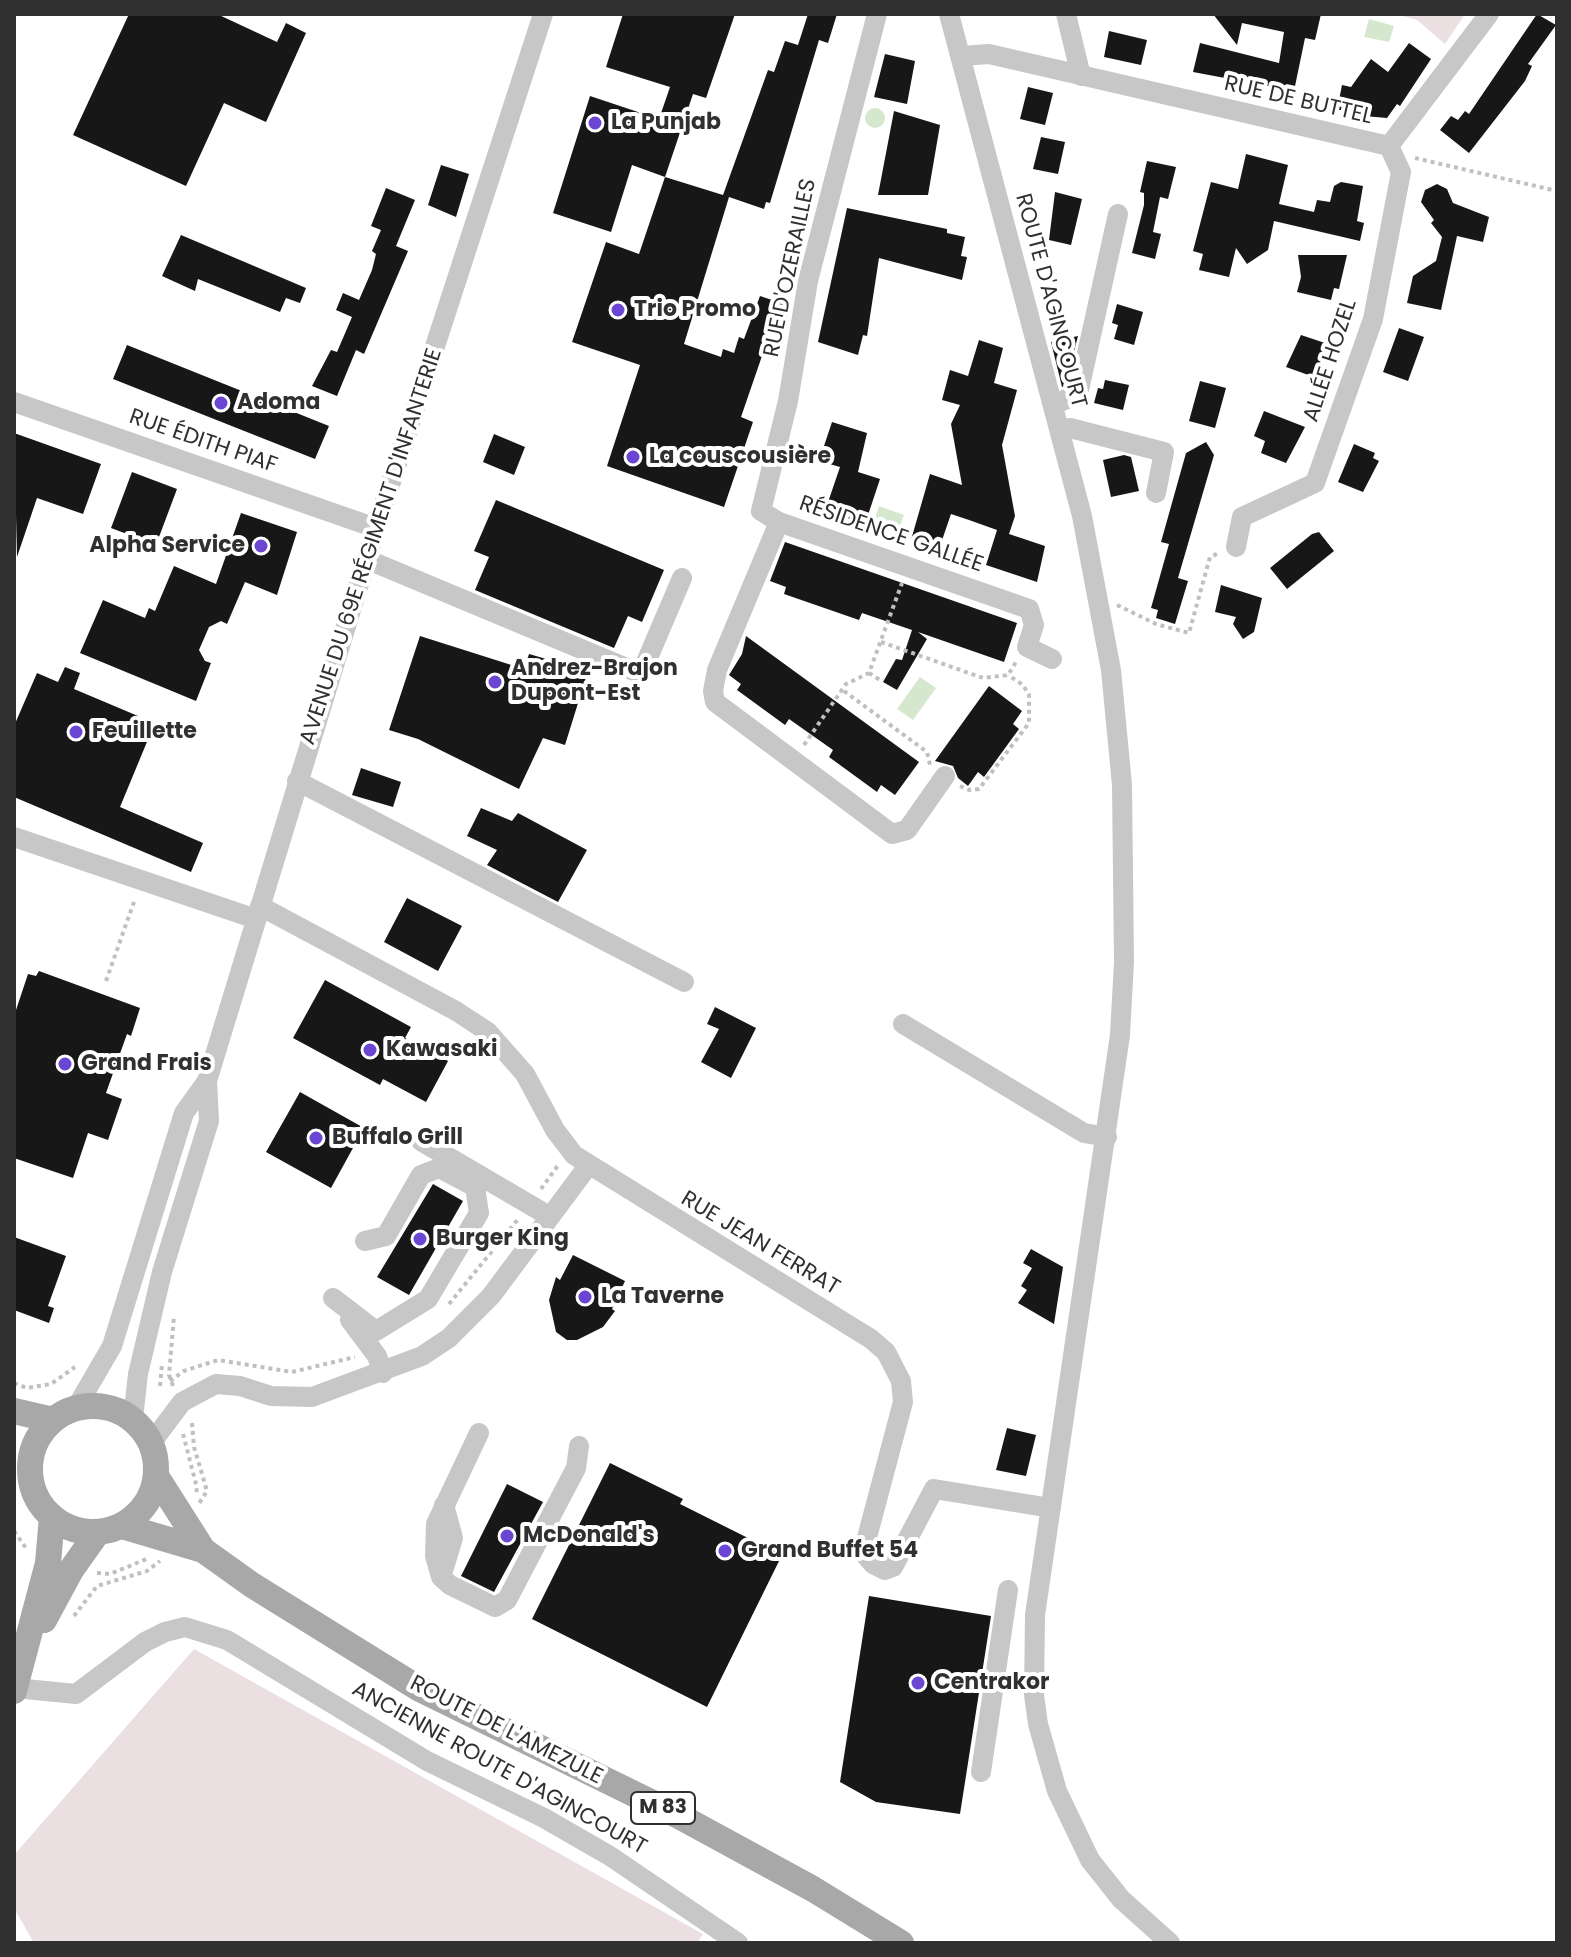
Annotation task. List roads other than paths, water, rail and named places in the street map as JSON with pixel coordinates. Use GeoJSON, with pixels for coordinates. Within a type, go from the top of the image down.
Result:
{"type":"FeatureCollection","features":[{"type":"Feature","properties":{"kind":"main road"},"geometry":{"type":"LineString","coordinates":[[14,1411],[64,1414],[106,1406],[133,1419],[152,1442],[156,1476],[145,1505],[110,1529],[77,1561],[26,1654]]}},
{"type":"Feature","properties":{"kind":"main road"},"geometry":{"type":"LineString","coordinates":[[64,1414],[22,1456],[34,1493],[52,1517],[73,1529],[110,1529]]}},
{"type":"Feature","properties":{"kind":"main road","name":"ROUTE DE L'AMEZULE"},"geometry":{"type":"LineString","coordinates":[[156,1476],[185,1510],[203,1550]]}},
{"type":"Feature","properties":{"kind":"main road"},"geometry":{"type":"LineString","coordinates":[[14,1690],[26,1654],[49,1552],[52,1517]]}},
{"type":"Feature","properties":{"kind":"main road","name":"ROUTE DE L'AMEZULE"},"geometry":{"type":"LineString","coordinates":[[110,1529],[161,1546],[203,1550],[252,1585],[418,1688],[679,1816],[813,1889],[901,1943]]}},
{"type":"Feature","properties":{"kind":"street","name":"AVENUE DU 69E RÉGIMENT D'INFANTERIE"},"geometry":{"type":"LineString","coordinates":[[64,1414],[98,1373],[120,1321],[184,1113],[207,1081],[366,559],[543,14]]}},
{"type":"Feature","properties":{"kind":"street","name":"RUE D'OZERAILLES"},"geometry":{"type":"LineString","coordinates":[[779,522],[765,516],[761,506],[788,401],[808,281],[877,14]]}},
{"type":"Feature","properties":{"kind":"street","name":"ROUTE D'AGINCOURT"},"geometry":{"type":"LineString","coordinates":[[949,14],[1060,430],[1100,601],[1118,745],[1124,895],[1120,1035],[1051,1508],[1033,1655],[1038,1724],[1062,1802],[1090,1860],[1121,1899],[1170,1943]]}},
{"type":"Feature","properties":{"kind":"street"},"geometry":{"type":"LineString","coordinates":[[1066,14],[1081,76]]}},
{"type":"Feature","properties":{"kind":"street","name":"RUE DE BUTTEL"},"geometry":{"type":"LineString","coordinates":[[961,56],[989,54],[1392,150],[1489,14]]}},
{"type":"Feature","properties":{"kind":"street","name":"ALLÉE HOZEL"},"geometry":{"type":"LineString","coordinates":[[1236,547],[1242,517],[1315,483],[1373,319],[1401,172],[1392,150]]}},
{"type":"Feature","properties":{"kind":"street"},"geometry":{"type":"LineString","coordinates":[[1053,405],[1078,394],[1118,214]]}},
{"type":"Feature","properties":{"kind":"street","name":"RUE ÉDITH PIAF"},"geometry":{"type":"LineString","coordinates":[[14,402],[376,528]]}},
{"type":"Feature","properties":{"kind":"street"},"geometry":{"type":"LineString","coordinates":[[1060,430],[1070,428],[1164,452],[1156,493]]}},
{"type":"Feature","properties":{"kind":"street","name":"RÉSIDENCE GALLÉE"},"geometry":{"type":"LineString","coordinates":[[945,776],[907,830],[898,835],[719,707],[713,691],[717,670],[779,522],[1029,609],[1034,617],[1029,651],[1052,659]]}},
{"type":"Feature","properties":{"kind":"street"},"geometry":{"type":"LineString","coordinates":[[366,559],[641,674],[682,578]]}},
{"type":"Feature","properties":{"kind":"street"},"geometry":{"type":"LineString","coordinates":[[297,781],[684,982]]}},
{"type":"Feature","properties":{"kind":"street","name":"RUE JEAN FERRAT"},"geometry":{"type":"LineString","coordinates":[[14,837],[258,912],[456,1011],[488,1032],[525,1074],[572,1158],[871,1339],[886,1352],[897,1371],[903,1402],[865,1545],[866,1556],[873,1564],[885,1570],[893,1567],[934,1489],[1051,1508]]}},
{"type":"Feature","properties":{"kind":"street"},"geometry":{"type":"LineString","coordinates":[[903,1024],[1084,1133],[1107,1137]]}},
{"type":"Feature","properties":{"kind":"street","name":"AVENUE DU 69E RÉGIMENT D'INFANTERIE"},"geometry":{"type":"LineString","coordinates":[[133,1419],[136,1385],[162,1272],[209,1121],[207,1081]]}},
{"type":"Feature","properties":{"kind":"street"},"geometry":{"type":"LineString","coordinates":[[421,1141],[549,1216]]}},
{"type":"Feature","properties":{"kind":"street"},"geometry":{"type":"LineString","coordinates":[[152,1442],[184,1412],[193,1393],[216,1384],[240,1386],[271,1396],[312,1397],[383,1373],[422,1356],[449,1338],[491,1296],[549,1216],[572,1158]]}},
{"type":"Feature","properties":{"kind":"street"},"geometry":{"type":"LineString","coordinates":[[365,1241],[386,1236],[421,1175],[439,1168],[475,1187],[479,1213],[428,1299],[376,1331],[333,1298],[373,1351],[383,1373]]}},
{"type":"Feature","properties":{"kind":"street"},"geometry":{"type":"LineString","coordinates":[[479,1433],[436,1524],[434,1546],[441,1577],[450,1585],[495,1607],[502,1605],[576,1468],[579,1446]]}},
{"type":"Feature","properties":{"kind":"street"},"geometry":{"type":"LineString","coordinates":[[981,1772],[1008,1590]]}},
{"type":"Feature","properties":{"kind":"street","name":"ANCIENNE ROUTE D'AGINCOURT"},"geometry":{"type":"LineString","coordinates":[[14,1690],[76,1694],[145,1642],[165,1632],[185,1627],[216,1636],[257,1655],[427,1761],[544,1818],[610,1856],[738,1943]]}},
{"type":"Feature","properties":{"kind":"place","name":"La Punjab"},"geometry":{"type":"Point","coordinates":[595,123]}},
{"type":"Feature","properties":{"kind":"place","name":"Trio Promo"},"geometry":{"type":"Point","coordinates":[618,310]}},
{"type":"Feature","properties":{"kind":"place","name":"Adoma"},"geometry":{"type":"Point","coordinates":[221,403]}},
{"type":"Feature","properties":{"kind":"place","name":"La couscousière"},"geometry":{"type":"Point","coordinates":[633,457]}},
{"type":"Feature","properties":{"kind":"place","name":"Alpha Service"},"geometry":{"type":"Point","coordinates":[261,546]}},
{"type":"Feature","properties":{"kind":"place","name":"Andrez-Brajon Dupont-Est"},"geometry":{"type":"Point","coordinates":[495,682]}},
{"type":"Feature","properties":{"kind":"place","name":"Feuillette"},"geometry":{"type":"Point","coordinates":[76,732]}},
{"type":"Feature","properties":{"kind":"place","name":"Kawasaki"},"geometry":{"type":"Point","coordinates":[370,1050]}},
{"type":"Feature","properties":{"kind":"place","name":"Grand Frais"},"geometry":{"type":"Point","coordinates":[65,1064]}},
{"type":"Feature","properties":{"kind":"place","name":"Buffalo Grill"},"geometry":{"type":"Point","coordinates":[316,1138]}},
{"type":"Feature","properties":{"kind":"place","name":"Burger King"},"geometry":{"type":"Point","coordinates":[420,1239]}},
{"type":"Feature","properties":{"kind":"place","name":"La Taverne"},"geometry":{"type":"Point","coordinates":[585,1297]}},
{"type":"Feature","properties":{"kind":"place","name":"McDonald's"},"geometry":{"type":"Point","coordinates":[507,1536]}},
{"type":"Feature","properties":{"kind":"place","name":"Grand Buffet 54"},"geometry":{"type":"Point","coordinates":[725,1551]}},
{"type":"Feature","properties":{"kind":"place","name":"Centrakor"},"geometry":{"type":"Point","coordinates":[918,1683]}}]}
